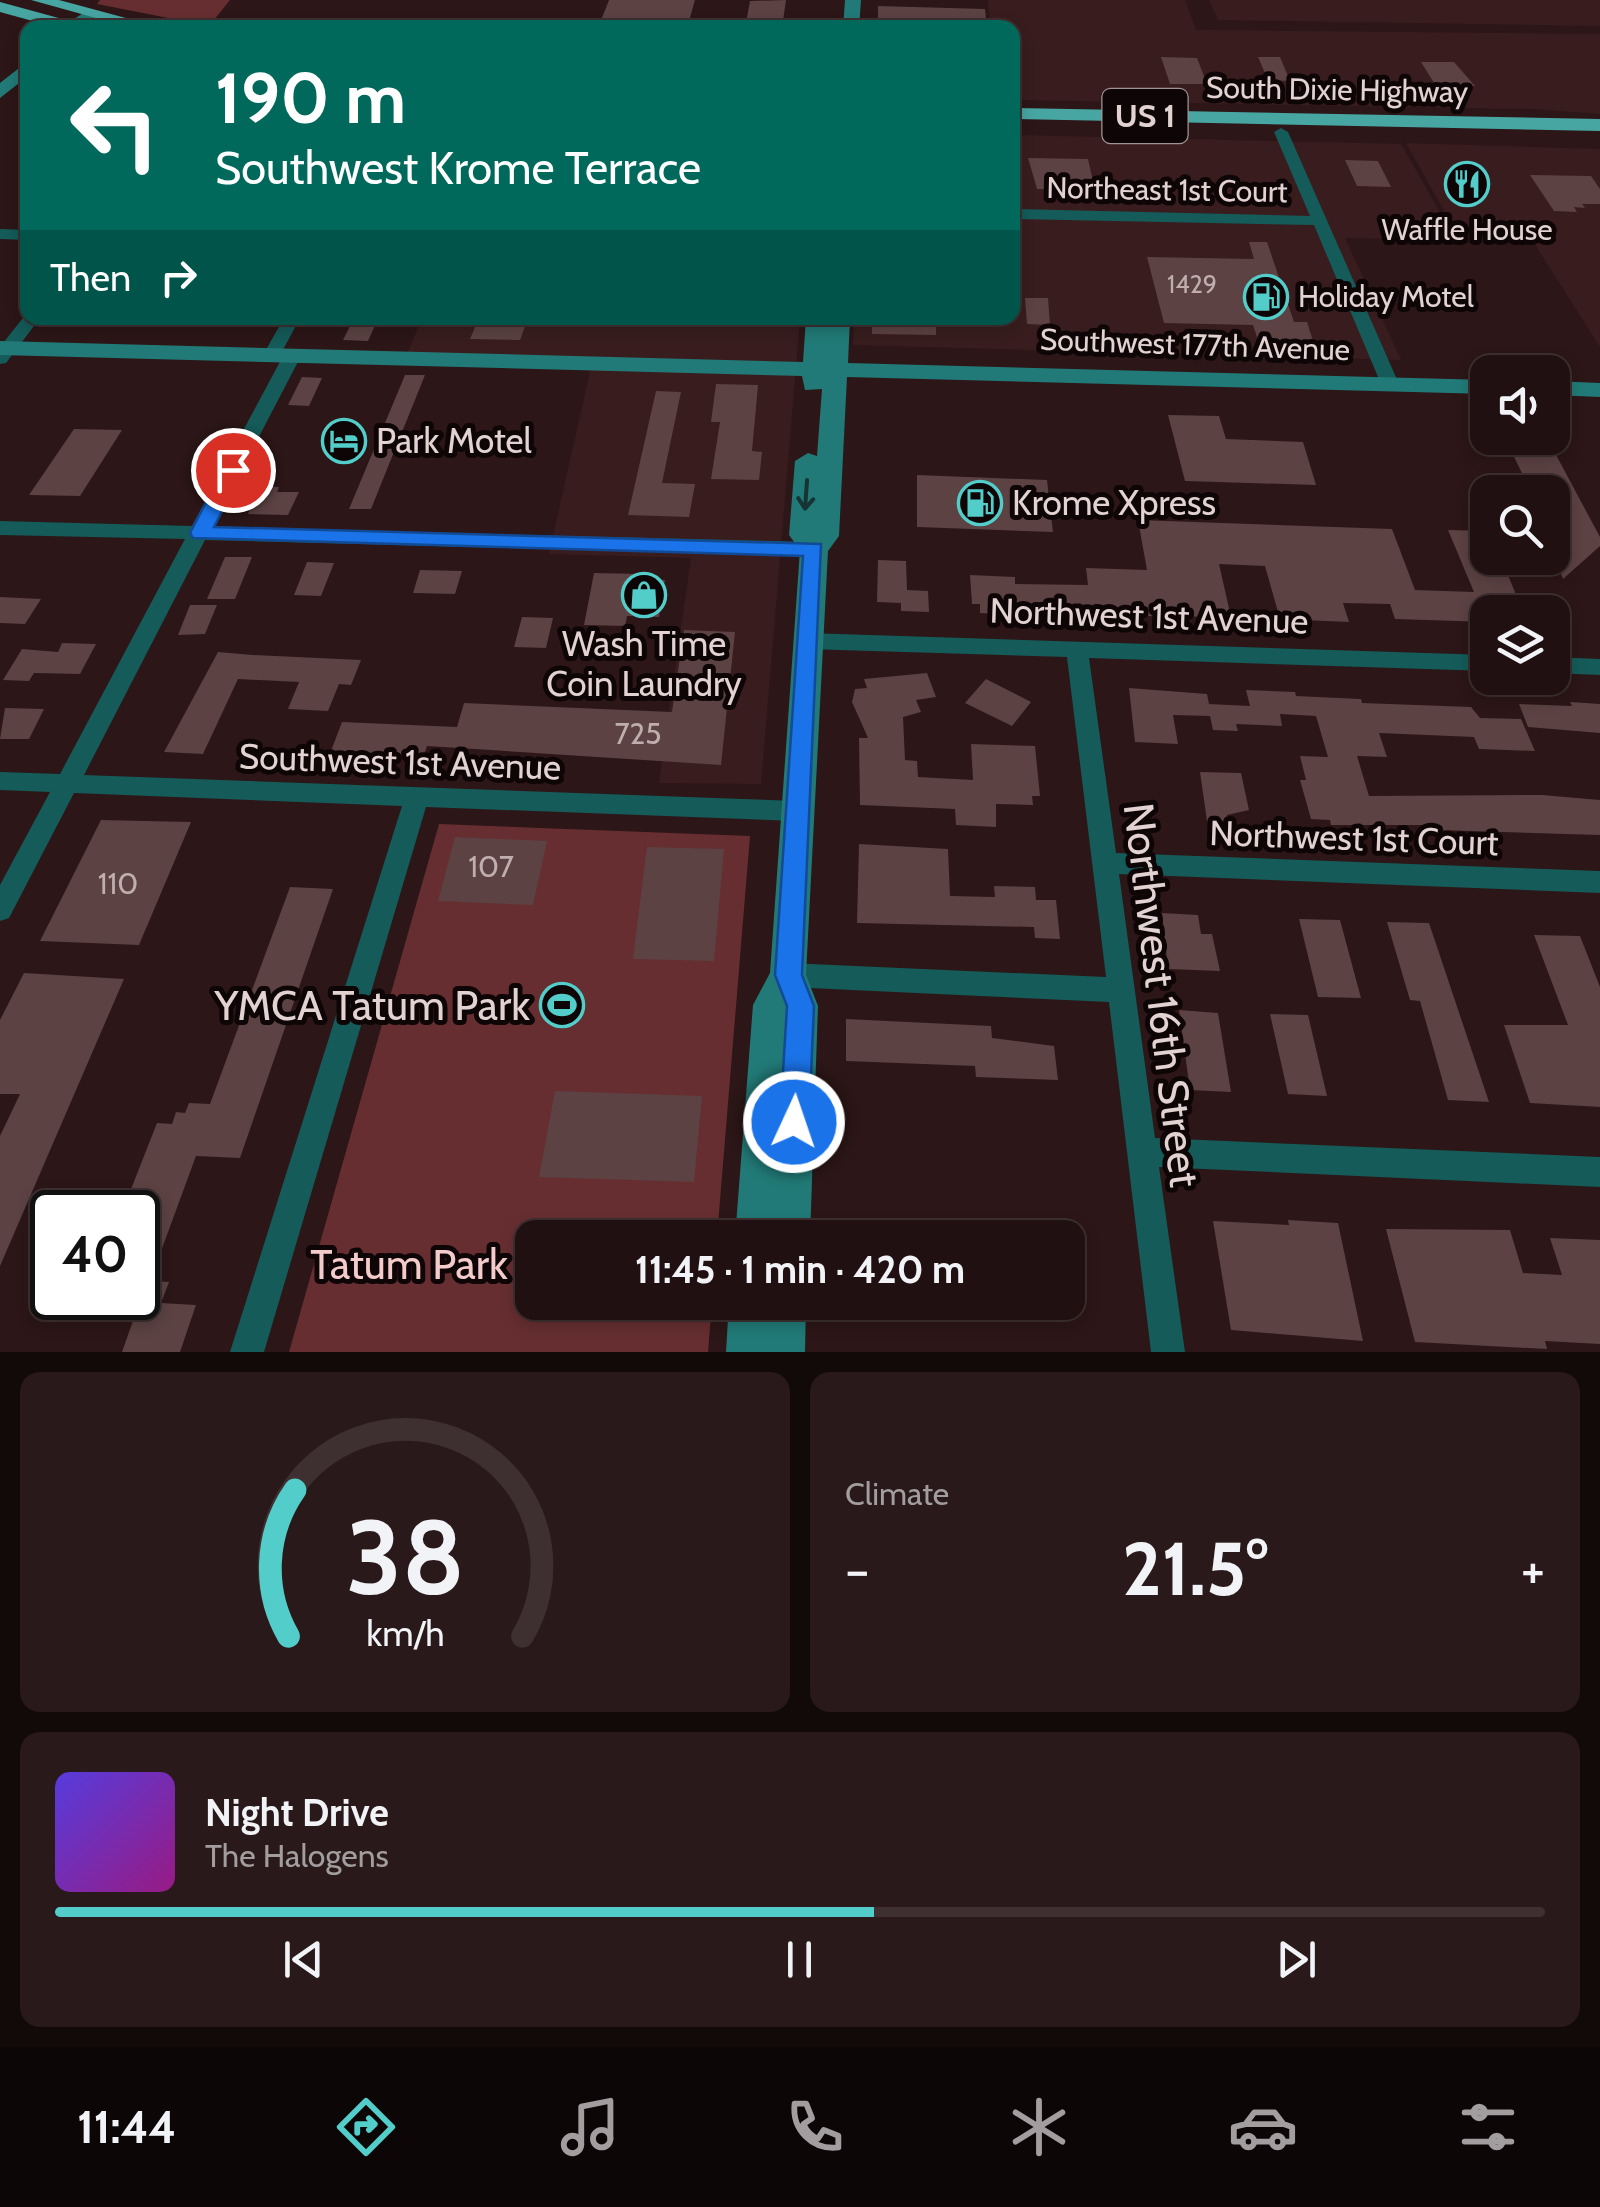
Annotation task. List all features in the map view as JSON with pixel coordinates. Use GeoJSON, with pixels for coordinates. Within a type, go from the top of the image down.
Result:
{"type":"FeatureCollection","features":[{"type":"Feature","properties":{"kind":"highway"},"geometry":{"type":"LineString","coordinates":[[40,0],[123,20]]}},
{"type":"Feature","properties":{"kind":"highway"},"geometry":{"type":"LineString","coordinates":[[0,7],[47,20]]}},
{"type":"Feature","properties":{"kind":"highway","name":"South Dixie Highway"},"geometry":{"type":"LineString","coordinates":[[1020,113],[1600,125]]}},
{"type":"Feature","properties":{"kind":"highway","name":"South Dixie Highway"},"geometry":{"type":"LineString","coordinates":[[1020,129],[1600,139]]}},
{"type":"Feature","properties":{"kind":"street"},"geometry":{"type":"LineString","coordinates":[[84,20],[94,13]]}},
{"type":"Feature","properties":{"kind":"street"},"geometry":{"type":"LineString","coordinates":[[0,93],[20,74]]}},
{"type":"Feature","properties":{"kind":"street"},"geometry":{"type":"LineString","coordinates":[[1280,132],[1390,384]]}},
{"type":"Feature","properties":{"kind":"street","name":"Northeast 1st Court"},"geometry":{"type":"LineString","coordinates":[[1020,214],[1320,221]]}},
{"type":"Feature","properties":{"kind":"street"},"geometry":{"type":"LineString","coordinates":[[3,351],[26,325]]}},
{"type":"Feature","properties":{"kind":"street"},"geometry":{"type":"LineString","coordinates":[[0,910],[200,533],[282,356],[290,325]]}},
{"type":"Feature","properties":{"kind":"street"},"geometry":{"type":"LineString","coordinates":[[789,1220],[800,1006],[788,975],[814,549],[825,536],[825,368],[818,325]]}},
{"type":"Feature","properties":{"kind":"street"},"geometry":{"type":"LineString","coordinates":[[825,368],[837,325]]}},
{"type":"Feature","properties":{"kind":"street","name":"Southwest 177th Avenue"},"geometry":{"type":"LineString","coordinates":[[3,351],[1470,386]]}},
{"type":"Feature","properties":{"kind":"street"},"geometry":{"type":"LineString","coordinates":[[1570,389],[1600,390]]}},
{"type":"Feature","properties":{"kind":"street"},"geometry":{"type":"LineString","coordinates":[[0,528],[814,549]]}},
{"type":"Feature","properties":{"kind":"street","name":"Northwest 1st Avenue"},"geometry":{"type":"LineString","coordinates":[[808,641],[1470,662]]}},
{"type":"Feature","properties":{"kind":"street","name":"Northwest 16th Street"},"geometry":{"type":"LineString","coordinates":[[1077,649],[1168,1352]]}},
{"type":"Feature","properties":{"kind":"street"},"geometry":{"type":"LineString","coordinates":[[1570,665],[1600,666]]}},
{"type":"Feature","properties":{"kind":"street","name":"Southwest 1st Avenue"},"geometry":{"type":"LineString","coordinates":[[0,781],[797,811]]}},
{"type":"Feature","properties":{"kind":"street"},"geometry":{"type":"LineString","coordinates":[[247,1352],[417,796]]}},
{"type":"Feature","properties":{"kind":"street","name":"Northwest 1st Court"},"geometry":{"type":"LineString","coordinates":[[1105,863],[1600,882]]}},
{"type":"Feature","properties":{"kind":"street"},"geometry":{"type":"LineString","coordinates":[[788,975],[1122,990]]}},
{"type":"Feature","properties":{"kind":"street"},"geometry":{"type":"LineString","coordinates":[[757,1220],[771,1005],[788,975]]}},
{"type":"Feature","properties":{"kind":"street"},"geometry":{"type":"LineString","coordinates":[[1142,1152],[1600,1172]]}},
{"type":"Feature","properties":{"kind":"street"},"geometry":{"type":"LineString","coordinates":[[748,1352],[750,1320]]}},
{"type":"Feature","properties":{"kind":"street"},"geometry":{"type":"LineString","coordinates":[[783,1352],[784,1320]]}},
{"type":"Feature","properties":{"kind":"shaded area"},"geometry":{"type":"Polygon","coordinates":[[[988,0],[1185,0],[1196,30],[1600,34],[1600,114],[1533,109],[1020,100],[1020,20],[989,20],[988,0]]]}},
{"type":"Feature","properties":{"kind":"shaded area"},"geometry":{"type":"Polygon","coordinates":[[[1209,0],[1600,0],[1600,26],[1218,20],[1209,0]]]}},
{"type":"Feature","properties":{"kind":"shaded area"},"geometry":{"type":"Polygon","coordinates":[[[1020,135],[1401,144],[1456,240],[1345,238],[1401,360],[853,345],[854,325],[1020,325],[1020,135]]]}},
{"type":"Feature","properties":{"kind":"shaded area"},"geometry":{"type":"Polygon","coordinates":[[[1406,143],[1600,149],[1600,347],[1534,243],[1461,241],[1406,143]]]}},
{"type":"Feature","properties":{"kind":"shaded area"},"geometry":{"type":"Polygon","coordinates":[[[419,325],[799,325],[761,784],[659,783],[691,558],[549,554],[593,358],[407,354],[419,325]]]}},
{"type":"Feature","properties":{"kind":"green space"},"geometry":{"type":"Polygon","coordinates":[[[100,0],[230,0],[214,20],[178,20],[97,4],[100,0]]]}},
{"type":"Feature","properties":{"kind":"green space","name":"YMCA Tatum Park"},"geometry":{"type":"Polygon","coordinates":[[[439,824],[750,836],[718,1220],[515,1220],[515,1320],[711,1320],[708,1352],[289,1352],[439,824]]]}},
{"type":"Feature","properties":{"kind":"building"},"geometry":{"type":"Polygon","coordinates":[[[609,0],[695,0],[689,20],[601,20],[609,0]]]}},
{"type":"Feature","properties":{"kind":"building"},"geometry":{"type":"Polygon","coordinates":[[[786,0],[783,20],[746,20],[750,1],[786,0]]]}},
{"type":"Feature","properties":{"kind":"building"},"geometry":{"type":"Polygon","coordinates":[[[878,6],[985,9],[986,20],[878,20],[878,6]]]}},
{"type":"Feature","properties":{"kind":"building"},"geometry":{"type":"Polygon","coordinates":[[[1161,57],[1197,58],[1207,84],[1170,84],[1161,57]]]}},
{"type":"Feature","properties":{"kind":"building"},"geometry":{"type":"Polygon","coordinates":[[[1258,57],[1280,57],[1290,81],[1268,80],[1258,57]]]}},
{"type":"Feature","properties":{"kind":"building"},"geometry":{"type":"Polygon","coordinates":[[[1421,62],[1454,62],[1475,86],[1436,86],[1421,62]]]}},
{"type":"Feature","properties":{"kind":"building"},"geometry":{"type":"Polygon","coordinates":[[[1028,158],[1088,159],[1095,190],[1037,189],[1028,158]]]}},
{"type":"Feature","properties":{"kind":"building"},"geometry":{"type":"Polygon","coordinates":[[[1345,160],[1378,161],[1391,187],[1357,186],[1345,160]]]}},
{"type":"Feature","properties":{"kind":"building"},"geometry":{"type":"Polygon","coordinates":[[[1530,175],[1591,176],[1600,189],[1600,204],[1582,204],[1585,208],[1574,207],[1577,212],[1554,211],[1530,175]]]}},
{"type":"Feature","properties":{"kind":"building"},"geometry":{"type":"Polygon","coordinates":[[[1249,242],[1267,242],[1294,322],[1307,322],[1314,344],[1259,343],[1253,325],[1164,323],[1147,257],[1254,259],[1249,242]]]}},
{"type":"Feature","properties":{"kind":"building"},"geometry":{"type":"Polygon","coordinates":[[[1025,298],[1048,298],[1050,325],[1027,324],[1025,298]]]}},
{"type":"Feature","properties":{"kind":"building"},"geometry":{"type":"Polygon","coordinates":[[[350,325],[375,325],[368,341],[343,340],[350,325]]]}},
{"type":"Feature","properties":{"kind":"building"},"geometry":{"type":"Polygon","coordinates":[[[476,325],[525,325],[520,340],[470,339],[476,325]]]}},
{"type":"Feature","properties":{"kind":"building"},"geometry":{"type":"Polygon","coordinates":[[[872,325],[936,325],[936,335],[872,334],[872,325]]]}},
{"type":"Feature","properties":{"kind":"building"},"geometry":{"type":"Polygon","coordinates":[[[405,375],[425,375],[371,509],[349,509],[405,375]]]}},
{"type":"Feature","properties":{"kind":"building"},"geometry":{"type":"Polygon","coordinates":[[[302,377],[322,378],[309,406],[288,405],[302,377]]]}},
{"type":"Feature","properties":{"kind":"building"},"geometry":{"type":"Polygon","coordinates":[[[716,384],[758,385],[752,451],[762,452],[759,480],[711,479],[720,422],[711,422],[716,384]]]}},
{"type":"Feature","properties":{"kind":"building"},"geometry":{"type":"Polygon","coordinates":[[[656,391],[681,392],[662,483],[695,484],[689,517],[628,515],[656,391]]]}},
{"type":"Feature","properties":{"kind":"building"},"geometry":{"type":"Polygon","coordinates":[[[1168,415],[1219,416],[1226,439],[1303,442],[1316,485],[1185,481],[1168,415]]]}},
{"type":"Feature","properties":{"kind":"building"},"geometry":{"type":"Polygon","coordinates":[[[74,429],[122,430],[80,496],[29,495],[74,429]]]}},
{"type":"Feature","properties":{"kind":"building"},"geometry":{"type":"Polygon","coordinates":[[[1513,455],[1556,455],[1567,475],[1523,475],[1513,455]]]}},
{"type":"Feature","properties":{"kind":"building"},"geometry":{"type":"Polygon","coordinates":[[[917,475],[1047,480],[1053,532],[917,527],[917,475]]]}},
{"type":"Feature","properties":{"kind":"building"},"geometry":{"type":"Polygon","coordinates":[[[1570,481],[1600,537],[1600,546],[1570,573],[1570,481]]]}},
{"type":"Feature","properties":{"kind":"building"},"geometry":{"type":"Polygon","coordinates":[[[252,486],[299,492],[288,515],[248,514],[251,507],[241,507],[252,486]]]}},
{"type":"Feature","properties":{"kind":"building"},"geometry":{"type":"Polygon","coordinates":[[[1138,520],[1392,529],[1415,590],[1474,592],[1448,530],[1470,531],[1470,575],[1508,575],[1516,595],[1470,595],[1470,621],[1395,619],[1390,604],[1343,603],[1349,622],[1280,619],[1265,566],[1219,564],[1231,617],[1055,615],[1018,609],[1018,615],[980,613],[980,604],[972,604],[970,575],[1015,577],[1015,584],[1088,585],[1086,568],[1147,570],[1138,520]]]}},
{"type":"Feature","properties":{"kind":"building"},"geometry":{"type":"Polygon","coordinates":[[[225,557],[252,557],[235,599],[207,599],[225,557]]]}},
{"type":"Feature","properties":{"kind":"building"},"geometry":{"type":"Polygon","coordinates":[[[878,560],[906,561],[907,590],[928,591],[929,612],[901,611],[901,603],[877,602],[878,560]]]}},
{"type":"Feature","properties":{"kind":"building"},"geometry":{"type":"Polygon","coordinates":[[[307,562],[334,563],[321,596],[294,595],[307,562]]]}},
{"type":"Feature","properties":{"kind":"building"},"geometry":{"type":"Polygon","coordinates":[[[420,570],[462,571],[455,594],[413,593],[420,570]]]}},
{"type":"Feature","properties":{"kind":"building"},"geometry":{"type":"Polygon","coordinates":[[[594,573],[642,574],[642,579],[665,580],[659,617],[627,616],[625,626],[584,625],[594,573]]]}},
{"type":"Feature","properties":{"kind":"building"},"geometry":{"type":"Polygon","coordinates":[[[0,597],[41,599],[25,624],[0,623],[0,597]]]}},
{"type":"Feature","properties":{"kind":"building"},"geometry":{"type":"Polygon","coordinates":[[[190,605],[217,605],[205,634],[178,635],[190,605]]]}},
{"type":"Feature","properties":{"kind":"building"},"geometry":{"type":"Polygon","coordinates":[[[522,617],[553,618],[546,648],[514,647],[522,617]]]}},
{"type":"Feature","properties":{"kind":"building"},"geometry":{"type":"Polygon","coordinates":[[[684,630],[735,632],[721,765],[427,746],[424,755],[331,751],[342,722],[457,727],[464,703],[672,712],[684,630]]]}},
{"type":"Feature","properties":{"kind":"building"},"geometry":{"type":"Polygon","coordinates":[[[62,643],[96,644],[80,674],[34,673],[29,681],[3,680],[22,649],[58,652],[62,643]]]}},
{"type":"Feature","properties":{"kind":"building"},"geometry":{"type":"Polygon","coordinates":[[[218,652],[361,660],[351,685],[339,684],[328,711],[288,709],[299,682],[238,679],[203,754],[164,752],[218,652]]]}},
{"type":"Feature","properties":{"kind":"building"},"geometry":{"type":"Polygon","coordinates":[[[927,673],[936,697],[916,700],[921,712],[903,717],[905,760],[917,761],[918,777],[973,780],[971,744],[1035,746],[1040,796],[1032,796],[1033,805],[996,804],[996,827],[956,825],[955,809],[860,805],[859,738],[868,738],[852,702],[855,689],[867,688],[864,679],[927,673]]]}},
{"type":"Feature","properties":{"kind":"building"},"geometry":{"type":"Polygon","coordinates":[[[986,679],[1031,702],[1012,726],[965,703],[986,679]]]}},
{"type":"Feature","properties":{"kind":"building"},"geometry":{"type":"Polygon","coordinates":[[[1129,688],[1207,694],[1209,704],[1250,706],[1246,690],[1295,692],[1296,696],[1361,699],[1362,703],[1471,707],[1480,718],[1521,719],[1535,751],[1479,749],[1474,737],[1379,733],[1387,757],[1357,756],[1369,796],[1542,795],[1600,800],[1600,835],[1438,830],[1437,825],[1331,825],[1330,820],[1311,819],[1300,780],[1306,780],[1300,756],[1328,757],[1316,716],[1280,714],[1282,726],[1236,724],[1238,731],[1213,730],[1210,716],[1173,715],[1178,744],[1135,742],[1129,688]]]}},
{"type":"Feature","properties":{"kind":"building"},"geometry":{"type":"Polygon","coordinates":[[[1570,702],[1600,704],[1600,733],[1528,727],[1519,704],[1572,706],[1570,702]]]}},
{"type":"Feature","properties":{"kind":"building"},"geometry":{"type":"Polygon","coordinates":[[[5,708],[44,709],[29,739],[0,739],[5,708]]]}},
{"type":"Feature","properties":{"kind":"building"},"geometry":{"type":"Polygon","coordinates":[[[1200,772],[1241,773],[1249,810],[1227,815],[1229,821],[1207,821],[1200,772]]]}},
{"type":"Feature","properties":{"kind":"building"},"geometry":{"type":"Polygon","coordinates":[[[101,820],[191,822],[139,945],[40,941],[101,820]]]}},
{"type":"Feature","properties":{"kind":"building"},"geometry":{"type":"Polygon","coordinates":[[[455,837],[547,841],[533,905],[438,901],[455,837]]]}},
{"type":"Feature","properties":{"kind":"building"},"geometry":{"type":"Polygon","coordinates":[[[859,844],[948,849],[950,896],[995,897],[994,886],[1035,887],[1036,900],[1056,900],[1060,939],[1035,938],[1034,927],[857,923],[859,844]]]}},
{"type":"Feature","properties":{"kind":"building"},"geometry":{"type":"Polygon","coordinates":[[[647,847],[724,849],[714,961],[633,959],[647,847]]]}},
{"type":"Feature","properties":{"kind":"building"},"geometry":{"type":"Polygon","coordinates":[[[290,887],[333,889],[240,1158],[196,1156],[160,1254],[160,1190],[131,1190],[157,1123],[172,1124],[176,1112],[185,1113],[189,1103],[210,1104],[290,887]]]}},
{"type":"Feature","properties":{"kind":"building"},"geometry":{"type":"Polygon","coordinates":[[[1162,913],[1198,915],[1201,934],[1212,934],[1220,971],[1168,969],[1162,913]]]}},
{"type":"Feature","properties":{"kind":"building"},"geometry":{"type":"Polygon","coordinates":[[[1299,919],[1340,920],[1361,998],[1318,997],[1299,919]]]}},
{"type":"Feature","properties":{"kind":"building"},"geometry":{"type":"Polygon","coordinates":[[[1387,922],[1429,923],[1489,1102],[1448,1100],[1420,1001],[1410,1000],[1387,922]]]}},
{"type":"Feature","properties":{"kind":"building"},"geometry":{"type":"Polygon","coordinates":[[[1534,935],[1580,936],[1600,987],[1600,1107],[1530,1103],[1504,1025],[1568,1025],[1534,935]]]}},
{"type":"Feature","properties":{"kind":"building"},"geometry":{"type":"Polygon","coordinates":[[[24,973],[124,979],[0,1266],[0,1136],[20,1094],[0,1094],[0,1020],[24,973]]]}},
{"type":"Feature","properties":{"kind":"building"},"geometry":{"type":"Polygon","coordinates":[[[1179,1010],[1218,1013],[1231,1092],[1190,1090],[1179,1010]]]}},
{"type":"Feature","properties":{"kind":"building"},"geometry":{"type":"Polygon","coordinates":[[[1270,1014],[1308,1015],[1327,1096],[1288,1094],[1270,1014]]]}},
{"type":"Feature","properties":{"kind":"building"},"geometry":{"type":"Polygon","coordinates":[[[846,1019],[991,1026],[992,1038],[1054,1046],[1058,1080],[976,1077],[975,1066],[846,1061],[846,1019]]]}},
{"type":"Feature","properties":{"kind":"building"},"geometry":{"type":"Polygon","coordinates":[[[555,1091],[702,1096],[694,1182],[539,1177],[555,1091]]]}},
{"type":"Feature","properties":{"kind":"building"},"geometry":{"type":"Polygon","coordinates":[[[1288,1220],[1338,1223],[1363,1341],[1231,1330],[1213,1221],[1289,1225],[1288,1220]]]}},
{"type":"Feature","properties":{"kind":"building"},"geometry":{"type":"Polygon","coordinates":[[[1386,1229],[1510,1230],[1523,1273],[1562,1275],[1550,1238],[1600,1240],[1600,1344],[1545,1341],[1547,1349],[1415,1342],[1386,1229]]]}},
{"type":"Feature","properties":{"kind":"building"},"geometry":{"type":"Polygon","coordinates":[[[160,1282],[169,1282],[161,1303],[196,1305],[180,1352],[122,1352],[133,1320],[160,1320],[160,1282]]]}},
{"type":"Feature","properties":{"kind":"place","name":"Waffle House"},"geometry":{"type":"Point","coordinates":[1467,184]}},
{"type":"Feature","properties":{"kind":"place","name":"Holiday Motel"},"geometry":{"type":"Point","coordinates":[1266,297]}},
{"type":"Feature","properties":{"kind":"place","name":"Park Motel"},"geometry":{"type":"Point","coordinates":[344,441]}},
{"type":"Feature","properties":{"kind":"place","name":"Krome Xpress"},"geometry":{"type":"Point","coordinates":[980,503]}},
{"type":"Feature","properties":{"kind":"place","name":"Wash Time Coin Laundry"},"geometry":{"type":"Point","coordinates":[644,595]}},
{"type":"Feature","properties":{"kind":"place","name":"YMCA Tatum Park"},"geometry":{"type":"Point","coordinates":[562,1005]}},
{"type":"Feature","properties":{"kind":"route"},"geometry":{"type":"LineString","coordinates":[[233,470],[200,533],[814,549],[788,975],[800,1006],[794,1122]]}},
{"type":"Feature","properties":{"kind":"park label","name":"Tatum Park"},"geometry":{"type":"Point","coordinates":[409,1264]}}]}
